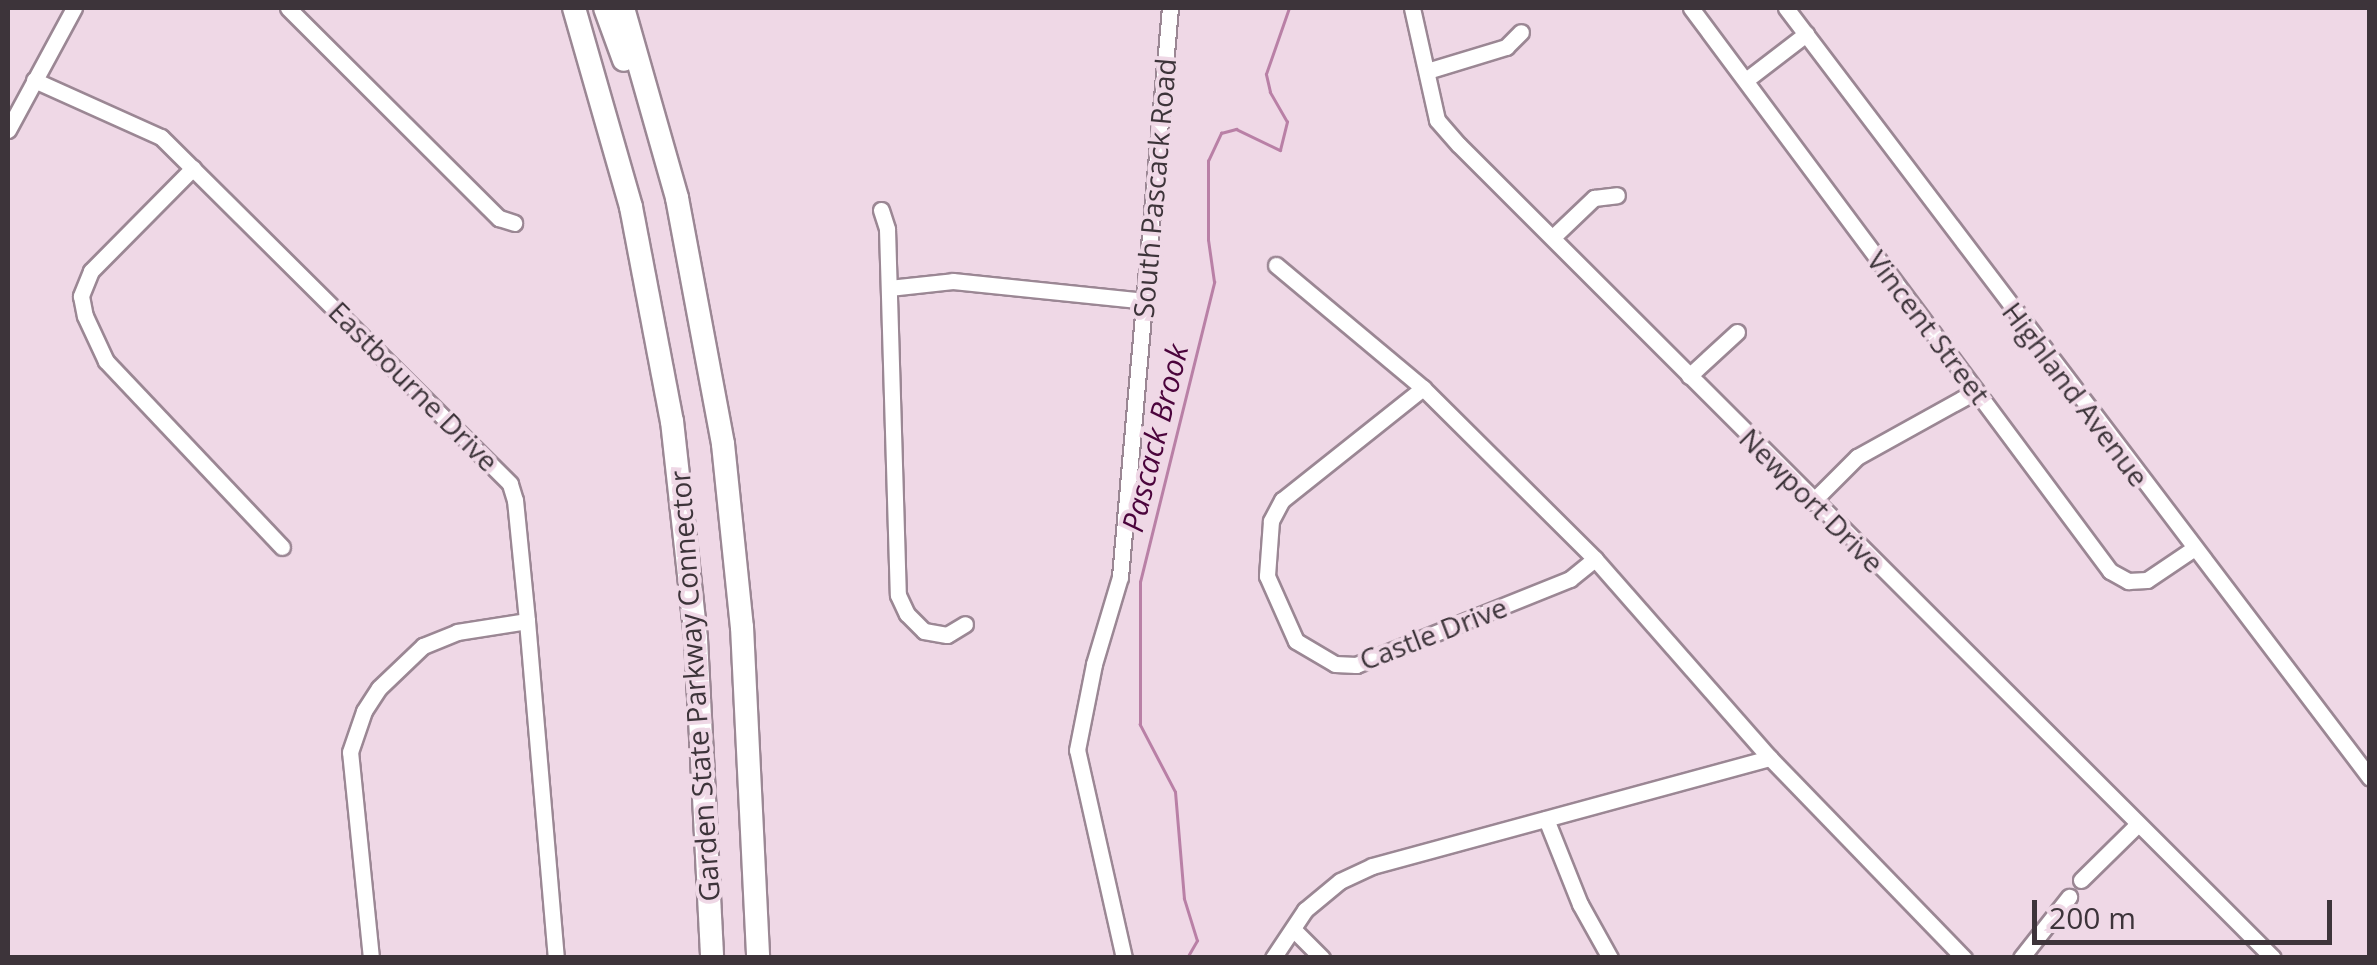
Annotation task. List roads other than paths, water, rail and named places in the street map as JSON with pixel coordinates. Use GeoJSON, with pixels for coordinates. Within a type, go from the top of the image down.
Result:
{"type":"FeatureCollection","features":[{"type":"Feature","properties":{"kind":"highway","name":"Garden State Parkway Connector"},"geometry":{"type":"LineString","coordinates":[[574,8],[631,207],[672,421],[696,639],[712,958]]}},
{"type":"Feature","properties":{"kind":"highway"},"geometry":{"type":"LineString","coordinates":[[605,8],[697,287]]}},
{"type":"Feature","properties":{"kind":"highway"},"geometry":{"type":"LineString","coordinates":[[623,8],[658,124],[697,287]]}},
{"type":"Feature","properties":{"kind":"highway","name":"Garden State Parkway Connector"},"geometry":{"type":"LineString","coordinates":[[697,287],[717,400],[736,554],[758,958]]}},
{"type":"Feature","properties":{"kind":"street"},"geometry":{"type":"LineString","coordinates":[[8,130],[74,8]]}},
{"type":"Feature","properties":{"kind":"street"},"geometry":{"type":"LineString","coordinates":[[288,8],[499,218],[514,223]]}},
{"type":"Feature","properties":{"kind":"street","name":"South Pascack Road"},"geometry":{"type":"LineString","coordinates":[[1124,958],[1077,750],[1094,664],[1120,578],[1170,8]]}},
{"type":"Feature","properties":{"kind":"street","name":"Newport Drive"},"geometry":{"type":"LineString","coordinates":[[1412,8],[1437,120],[1812,502],[2272,958]]}},
{"type":"Feature","properties":{"kind":"street","name":"Vincent Street"},"geometry":{"type":"LineString","coordinates":[[1691,8],[2110,571],[2128,581],[2147,580],[2194,549]]}},
{"type":"Feature","properties":{"kind":"street","name":"Highland Avenue"},"geometry":{"type":"LineString","coordinates":[[1786,8],[2370,778]]}},
{"type":"Feature","properties":{"kind":"street"},"geometry":{"type":"LineString","coordinates":[[1427,72],[1506,47],[1522,32]]}},
{"type":"Feature","properties":{"kind":"street"},"geometry":{"type":"LineString","coordinates":[[1746,80],[1806,34]]}},
{"type":"Feature","properties":{"kind":"street","name":"Eastbourne Drive"},"geometry":{"type":"LineString","coordinates":[[34,80],[161,137],[501,471],[515,500],[556,958]]}},
{"type":"Feature","properties":{"kind":"street"},"geometry":{"type":"LineString","coordinates":[[193,168],[91,272],[81,296],[85,316],[106,361],[282,547]]}},
{"type":"Feature","properties":{"kind":"street"},"geometry":{"type":"LineString","coordinates":[[1553,237],[1594,198],[1616,195]]}},
{"type":"Feature","properties":{"kind":"street"},"geometry":{"type":"LineString","coordinates":[[881,210],[887,229],[898,595],[907,614],[924,631],[947,635],[965,624]]}},
{"type":"Feature","properties":{"kind":"street"},"geometry":{"type":"LineString","coordinates":[[1276,266],[1423,388],[1595,558],[1770,758],[1964,958]]}},
{"type":"Feature","properties":{"kind":"street"},"geometry":{"type":"LineString","coordinates":[[889,288],[953,282],[1145,301]]}},
{"type":"Feature","properties":{"kind":"street"},"geometry":{"type":"LineString","coordinates":[[1689,376],[1737,332]]}},
{"type":"Feature","properties":{"kind":"street","name":"Castle Drive"},"geometry":{"type":"LineString","coordinates":[[1423,388],[1282,500],[1271,521],[1267,576],[1296,641],[1335,664],[1356,665],[1570,579],[1595,558]]}},
{"type":"Feature","properties":{"kind":"street"},"geometry":{"type":"LineString","coordinates":[[1812,502],[1857,457],[1976,390]]}},
{"type":"Feature","properties":{"kind":"street"},"geometry":{"type":"LineString","coordinates":[[370,958],[350,752],[364,711],[378,688],[423,646],[457,632],[527,621]]}},
{"type":"Feature","properties":{"kind":"street"},"geometry":{"type":"LineString","coordinates":[[1274,958],[1305,910],[1340,880],[1372,866],[1770,758]]}},
{"type":"Feature","properties":{"kind":"street"},"geometry":{"type":"LineString","coordinates":[[1546,819],[1580,904],[1610,958]]}},
{"type":"Feature","properties":{"kind":"street"},"geometry":{"type":"LineString","coordinates":[[2082,880],[2138,824]]}},
{"type":"Feature","properties":{"kind":"street"},"geometry":{"type":"LineString","coordinates":[[2021,958],[2069,896]]}},
{"type":"Feature","properties":{"kind":"street"},"geometry":{"type":"LineString","coordinates":[[1292,929],[1322,958]]}},
{"type":"Feature","properties":{"kind":"waterway","name":"Pascack Brook"},"geometry":{"type":"LineString","coordinates":[[1187,958],[1197,941],[1184,899],[1175,792],[1140,725],[1140,582],[1214,282],[1208,240],[1208,161],[1221,133],[1236,129],[1280,150],[1287,122],[1270,92],[1266,74],[1289,8]]}}]}
